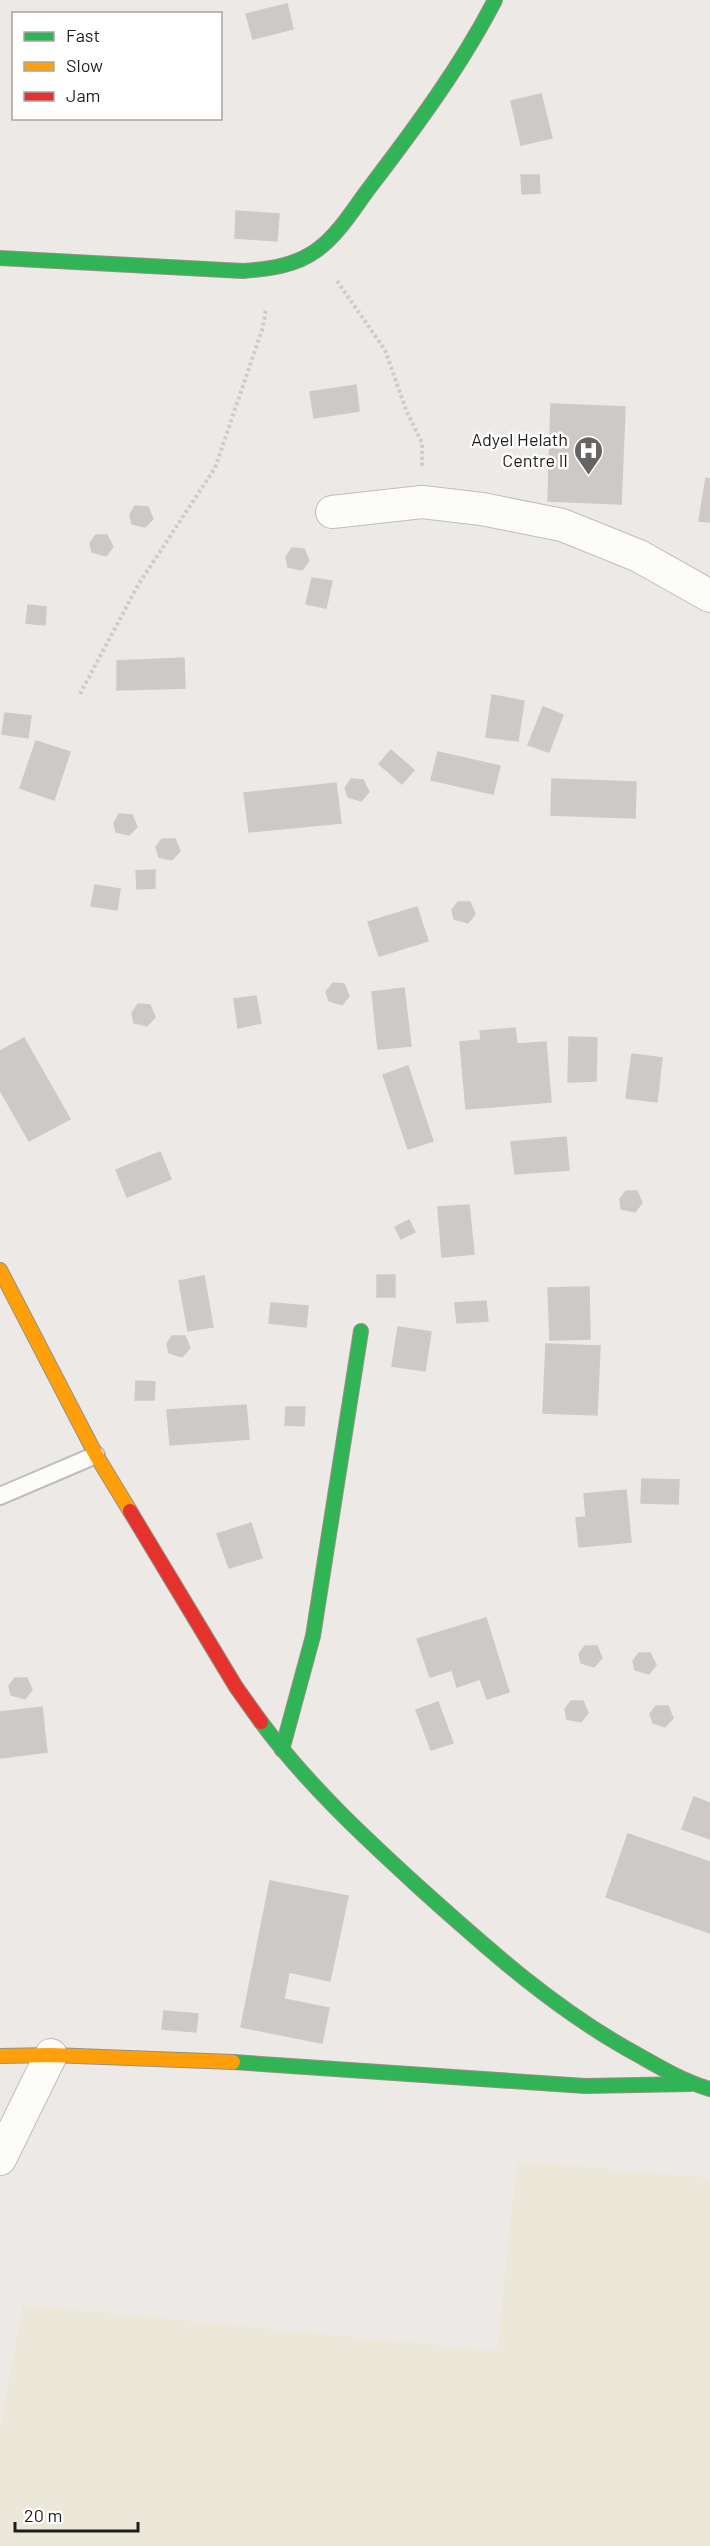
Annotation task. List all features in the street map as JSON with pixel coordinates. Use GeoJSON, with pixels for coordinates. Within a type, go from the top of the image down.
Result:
{"type":"FeatureCollection","features":[{"type":"Feature","properties":{"kind":"street"},"geometry":{"type":"LineString","coordinates":[[0,258],[243,271],[274,269],[317,250],[341,226],[400,148],[478,33],[495,0]]}},
{"type":"Feature","properties":{"kind":"street"},"geometry":{"type":"LineString","coordinates":[[332,513],[422,502],[482,509],[562,525],[639,556],[710,596]]}},
{"type":"Feature","properties":{"kind":"street"},"geometry":{"type":"LineString","coordinates":[[0,1270],[96,1455],[236,1687],[282,1750],[361,1834],[480,1942],[542,1994],[614,2042],[691,2084],[710,2089]]}},
{"type":"Feature","properties":{"kind":"street"},"geometry":{"type":"LineString","coordinates":[[282,1750],[313,1636],[361,1331]]}},
{"type":"Feature","properties":{"kind":"street"},"geometry":{"type":"LineString","coordinates":[[0,2056],[51,2055],[272,2064],[585,2086],[691,2084]]}},
{"type":"Feature","properties":{"kind":"street"},"geometry":{"type":"LineString","coordinates":[[0,2159],[51,2055]]}},
{"type":"Feature","properties":{"kind":"lane"},"geometry":{"type":"LineString","coordinates":[[0,1496],[96,1455]]}},
{"type":"Feature","properties":{"kind":"path"},"geometry":{"type":"LineString","coordinates":[[317,250],[385,350],[405,410],[422,443],[422,502]]}},
{"type":"Feature","properties":{"kind":"path"},"geometry":{"type":"LineString","coordinates":[[80,694],[138,585],[215,468],[263,327],[274,269]]}},
{"type":"Feature","properties":{"kind":"shaded area"},"geometry":{"type":"Polygon","coordinates":[[[517,2161],[710,2178],[710,2546],[0,2546],[0,2429],[23,2305],[497,2351],[517,2161]]]}},
{"type":"Feature","properties":{"kind":"building"},"geometry":{"type":"Polygon","coordinates":[[[287,4],[293,29],[253,39],[246,14],[287,4]]]}},
{"type":"Feature","properties":{"kind":"building"},"geometry":{"type":"Polygon","coordinates":[[[541,94],[552,138],[521,145],[511,101],[541,94]]]}},
{"type":"Feature","properties":{"kind":"building"},"geometry":{"type":"Polygon","coordinates":[[[521,175],[539,175],[540,193],[522,194],[521,175]]]}},
{"type":"Feature","properties":{"kind":"building"},"geometry":{"type":"Polygon","coordinates":[[[236,211],[279,214],[277,241],[235,238],[236,211]]]}},
{"type":"Feature","properties":{"kind":"building"},"geometry":{"type":"Polygon","coordinates":[[[356,385],[359,411],[314,418],[310,392],[356,385]]]}},
{"type":"Feature","properties":{"kind":"building"},"geometry":{"type":"Polygon","coordinates":[[[551,404],[625,407],[621,504],[548,501],[551,404]]]}},
{"type":"Feature","properties":{"kind":"building"},"geometry":{"type":"Polygon","coordinates":[[[706,478],[710,479],[710,522],[699,521],[706,478]]]}},
{"type":"Feature","properties":{"kind":"building"},"geometry":{"type":"Polygon","coordinates":[[[135,506],[148,507],[153,519],[145,527],[132,524],[130,515],[135,506]]]}},
{"type":"Feature","properties":{"kind":"building"},"geometry":{"type":"Polygon","coordinates":[[[96,535],[107,535],[113,547],[106,556],[92,552],[90,543],[96,535]]]}},
{"type":"Feature","properties":{"kind":"building"},"geometry":{"type":"Polygon","coordinates":[[[292,548],[304,549],[309,561],[302,570],[288,567],[286,557],[292,548]]]}},
{"type":"Feature","properties":{"kind":"building"},"geometry":{"type":"Polygon","coordinates":[[[312,578],[332,581],[326,608],[306,604],[312,578]]]}},
{"type":"Feature","properties":{"kind":"building"},"geometry":{"type":"Polygon","coordinates":[[[28,605],[46,607],[45,625],[26,623],[28,605]]]}},
{"type":"Feature","properties":{"kind":"building"},"geometry":{"type":"Polygon","coordinates":[[[184,658],[185,688],[117,690],[117,661],[184,658]]]}},
{"type":"Feature","properties":{"kind":"building"},"geometry":{"type":"Polygon","coordinates":[[[492,695],[524,701],[518,741],[486,737],[492,695]]]}},
{"type":"Feature","properties":{"kind":"building"},"geometry":{"type":"Polygon","coordinates":[[[543,707],[563,715],[549,752],[528,745],[543,707]]]}},
{"type":"Feature","properties":{"kind":"building"},"geometry":{"type":"Polygon","coordinates":[[[5,713],[31,716],[28,738],[2,734],[5,713]]]}},
{"type":"Feature","properties":{"kind":"building"},"geometry":{"type":"Polygon","coordinates":[[[36,741],[70,752],[54,800],[20,788],[36,741]]]}},
{"type":"Feature","properties":{"kind":"building"},"geometry":{"type":"Polygon","coordinates":[[[391,750],[414,770],[402,784],[379,764],[391,750]]]}},
{"type":"Feature","properties":{"kind":"building"},"geometry":{"type":"Polygon","coordinates":[[[438,752],[500,766],[493,794],[431,780],[438,752]]]}},
{"type":"Feature","properties":{"kind":"building"},"geometry":{"type":"Polygon","coordinates":[[[351,779],[363,780],[369,792],[361,801],[348,797],[345,788],[351,779]]]}},
{"type":"Feature","properties":{"kind":"building"},"geometry":{"type":"Polygon","coordinates":[[[552,779],[636,782],[635,818],[551,815],[552,779]]]}},
{"type":"Feature","properties":{"kind":"building"},"geometry":{"type":"Polygon","coordinates":[[[336,783],[341,823],[249,832],[244,793],[336,783]]]}},
{"type":"Feature","properties":{"kind":"building"},"geometry":{"type":"Polygon","coordinates":[[[119,814],[132,815],[137,827],[129,835],[116,832],[114,823],[119,814]]]}},
{"type":"Feature","properties":{"kind":"building"},"geometry":{"type":"Polygon","coordinates":[[[162,839],[175,839],[180,851],[172,860],[159,857],[156,847],[162,839]]]}},
{"type":"Feature","properties":{"kind":"building"},"geometry":{"type":"Polygon","coordinates":[[[155,870],[155,888],[137,889],[136,871],[155,870]]]}},
{"type":"Feature","properties":{"kind":"building"},"geometry":{"type":"Polygon","coordinates":[[[95,885],[120,889],[117,910],[91,906],[95,885]]]}},
{"type":"Feature","properties":{"kind":"building"},"geometry":{"type":"Polygon","coordinates":[[[458,902],[470,902],[475,914],[468,923],[454,919],[452,910],[458,902]]]}},
{"type":"Feature","properties":{"kind":"building"},"geometry":{"type":"Polygon","coordinates":[[[417,907],[428,941],[379,956],[368,922],[417,907]]]}},
{"type":"Feature","properties":{"kind":"building"},"geometry":{"type":"Polygon","coordinates":[[[333,983],[344,984],[349,996],[342,1005],[329,1001],[326,992],[333,983]]]}},
{"type":"Feature","properties":{"kind":"building"},"geometry":{"type":"Polygon","coordinates":[[[404,988],[411,1046],[378,1049],[372,992],[404,988]]]}},
{"type":"Feature","properties":{"kind":"building"},"geometry":{"type":"Polygon","coordinates":[[[256,996],[261,1023],[238,1028],[234,999],[256,996]]]}},
{"type":"Feature","properties":{"kind":"building"},"geometry":{"type":"Polygon","coordinates":[[[138,1004],[150,1005],[155,1017],[147,1026],[134,1023],[132,1013],[138,1004]]]}},
{"type":"Feature","properties":{"kind":"building"},"geometry":{"type":"Polygon","coordinates":[[[515,1028],[517,1044],[546,1042],[551,1102],[466,1109],[460,1042],[481,1040],[480,1031],[515,1028]]]}},
{"type":"Feature","properties":{"kind":"building"},"geometry":{"type":"Polygon","coordinates":[[[569,1037],[597,1038],[596,1081],[568,1082],[569,1037]]]}},
{"type":"Feature","properties":{"kind":"building"},"geometry":{"type":"Polygon","coordinates":[[[24,1038],[70,1119],[29,1141],[0,1090],[0,1051],[24,1038]]]}},
{"type":"Feature","properties":{"kind":"building"},"geometry":{"type":"Polygon","coordinates":[[[632,1054],[662,1058],[657,1102],[626,1098],[632,1054]]]}},
{"type":"Feature","properties":{"kind":"building"},"geometry":{"type":"Polygon","coordinates":[[[408,1066],[433,1141],[408,1149],[383,1075],[408,1066]]]}},
{"type":"Feature","properties":{"kind":"building"},"geometry":{"type":"Polygon","coordinates":[[[566,1137],[569,1170],[515,1174],[511,1142],[566,1137]]]}},
{"type":"Feature","properties":{"kind":"building"},"geometry":{"type":"Polygon","coordinates":[[[160,1152],[171,1179],[127,1197],[116,1170],[160,1152]]]}},
{"type":"Feature","properties":{"kind":"building"},"geometry":{"type":"Polygon","coordinates":[[[626,1191],[637,1191],[642,1203],[635,1212],[621,1209],[620,1199],[626,1191]]]}},
{"type":"Feature","properties":{"kind":"building"},"geometry":{"type":"Polygon","coordinates":[[[469,1205],[474,1254],[442,1257],[438,1207],[469,1205]]]}},
{"type":"Feature","properties":{"kind":"building"},"geometry":{"type":"Polygon","coordinates":[[[409,1220],[415,1232],[401,1239],[395,1227],[409,1220]]]}},
{"type":"Feature","properties":{"kind":"building"},"geometry":{"type":"Polygon","coordinates":[[[377,1275],[395,1275],[395,1297],[377,1297],[377,1275]]]}},
{"type":"Feature","properties":{"kind":"building"},"geometry":{"type":"Polygon","coordinates":[[[204,1276],[213,1327],[188,1331],[179,1281],[204,1276]]]}},
{"type":"Feature","properties":{"kind":"building"},"geometry":{"type":"Polygon","coordinates":[[[589,1287],[590,1339],[550,1340],[548,1288],[589,1287]]]}},
{"type":"Feature","properties":{"kind":"building"},"geometry":{"type":"Polygon","coordinates":[[[486,1301],[488,1321],[457,1323],[455,1303],[486,1301]]]}},
{"type":"Feature","properties":{"kind":"building"},"geometry":{"type":"Polygon","coordinates":[[[271,1303],[308,1306],[306,1327],[269,1323],[271,1303]]]}},
{"type":"Feature","properties":{"kind":"building"},"geometry":{"type":"Polygon","coordinates":[[[398,1327],[431,1332],[425,1371],[392,1366],[398,1327]]]}},
{"type":"Feature","properties":{"kind":"building"},"geometry":{"type":"Polygon","coordinates":[[[172,1336],[185,1336],[190,1348],[182,1357],[169,1353],[167,1344],[172,1336]]]}},
{"type":"Feature","properties":{"kind":"building"},"geometry":{"type":"Polygon","coordinates":[[[546,1344],[600,1346],[597,1415],[543,1413],[546,1344]]]}},
{"type":"Feature","properties":{"kind":"building"},"geometry":{"type":"Polygon","coordinates":[[[136,1381],[155,1382],[154,1400],[135,1400],[136,1381]]]}},
{"type":"Feature","properties":{"kind":"building"},"geometry":{"type":"Polygon","coordinates":[[[246,1405],[249,1439],[170,1445],[167,1410],[246,1405]]]}},
{"type":"Feature","properties":{"kind":"building"},"geometry":{"type":"Polygon","coordinates":[[[286,1407],[305,1407],[304,1426],[285,1425],[286,1407]]]}},
{"type":"Feature","properties":{"kind":"building"},"geometry":{"type":"Polygon","coordinates":[[[642,1479],[679,1480],[678,1504],[641,1503],[642,1479]]]}},
{"type":"Feature","properties":{"kind":"building"},"geometry":{"type":"Polygon","coordinates":[[[626,1490],[631,1542],[579,1547],[576,1518],[586,1517],[584,1494],[626,1490]]]}},
{"type":"Feature","properties":{"kind":"building"},"geometry":{"type":"Polygon","coordinates":[[[251,1523],[262,1558],[229,1568],[217,1534],[251,1523]]]}},
{"type":"Feature","properties":{"kind":"building"},"geometry":{"type":"Polygon","coordinates":[[[486,1618],[509,1692],[487,1699],[480,1679],[457,1687],[452,1670],[430,1677],[417,1639],[486,1618]]]}},
{"type":"Feature","properties":{"kind":"building"},"geometry":{"type":"Polygon","coordinates":[[[585,1646],[597,1646],[602,1658],[594,1667],[581,1663],[579,1654],[585,1646]]]}},
{"type":"Feature","properties":{"kind":"building"},"geometry":{"type":"Polygon","coordinates":[[[639,1653],[650,1653],[656,1665],[649,1674],[635,1670],[633,1661],[639,1653]]]}},
{"type":"Feature","properties":{"kind":"building"},"geometry":{"type":"Polygon","coordinates":[[[15,1678],[27,1678],[32,1690],[25,1699],[11,1695],[9,1686],[15,1678]]]}},
{"type":"Feature","properties":{"kind":"building"},"geometry":{"type":"Polygon","coordinates":[[[571,1701],[583,1701],[588,1713],[581,1722],[567,1719],[565,1709],[571,1701]]]}},
{"type":"Feature","properties":{"kind":"building"},"geometry":{"type":"Polygon","coordinates":[[[438,1702],[453,1743],[431,1750],[416,1710],[438,1702]]]}},
{"type":"Feature","properties":{"kind":"building"},"geometry":{"type":"Polygon","coordinates":[[[656,1706],[668,1706],[673,1718],[665,1727],[653,1723],[650,1714],[656,1706]]]}},
{"type":"Feature","properties":{"kind":"building"},"geometry":{"type":"Polygon","coordinates":[[[42,1707],[47,1752],[0,1758],[0,1712],[42,1707]]]}},
{"type":"Feature","properties":{"kind":"building"},"geometry":{"type":"Polygon","coordinates":[[[694,1797],[710,1803],[710,1839],[682,1829],[694,1797]]]}},
{"type":"Feature","properties":{"kind":"building"},"geometry":{"type":"Polygon","coordinates":[[[628,1834],[710,1862],[710,1933],[606,1897],[628,1834]]]}},
{"type":"Feature","properties":{"kind":"building"},"geometry":{"type":"Polygon","coordinates":[[[270,1881],[348,1896],[330,1981],[289,1972],[284,1999],[329,2008],[322,2043],[241,2027],[270,1881]]]}},
{"type":"Feature","properties":{"kind":"building"},"geometry":{"type":"Polygon","coordinates":[[[164,2011],[198,2014],[196,2032],[162,2029],[164,2011]]]}},
{"type":"Feature","properties":{"kind":"traffic: fast"},"geometry":{"type":"LineString","coordinates":[[0,258],[243,271],[282,266],[300,260],[325,244],[339,229],[437,96],[482,25],[495,0]]}},
{"type":"Feature","properties":{"kind":"traffic: fast"},"geometry":{"type":"LineString","coordinates":[[282,1750],[313,1636],[361,1331]]}},
{"type":"Feature","properties":{"kind":"traffic: fast"},"geometry":{"type":"LineString","coordinates":[[261,1722],[297,1767],[357,1830],[499,1957],[553,2000],[610,2039],[674,2075],[710,2089]]}},
{"type":"Feature","properties":{"kind":"traffic: fast"},"geometry":{"type":"LineString","coordinates":[[233,2062],[585,2086],[690,2084]]}},
{"type":"Feature","properties":{"kind":"traffic: slow"},"geometry":{"type":"LineString","coordinates":[[0,1270],[96,1455],[130,1511]]}},
{"type":"Feature","properties":{"kind":"traffic: slow"},"geometry":{"type":"LineString","coordinates":[[0,2056],[51,2055],[233,2062]]}},
{"type":"Feature","properties":{"kind":"traffic: jam"},"geometry":{"type":"LineString","coordinates":[[130,1511],[236,1687],[261,1722]]}},
{"type":"Feature","properties":{"kind":"place","name":"Adyel Helath Centre II"},"geometry":{"type":"Point","coordinates":[589,476]}}]}
